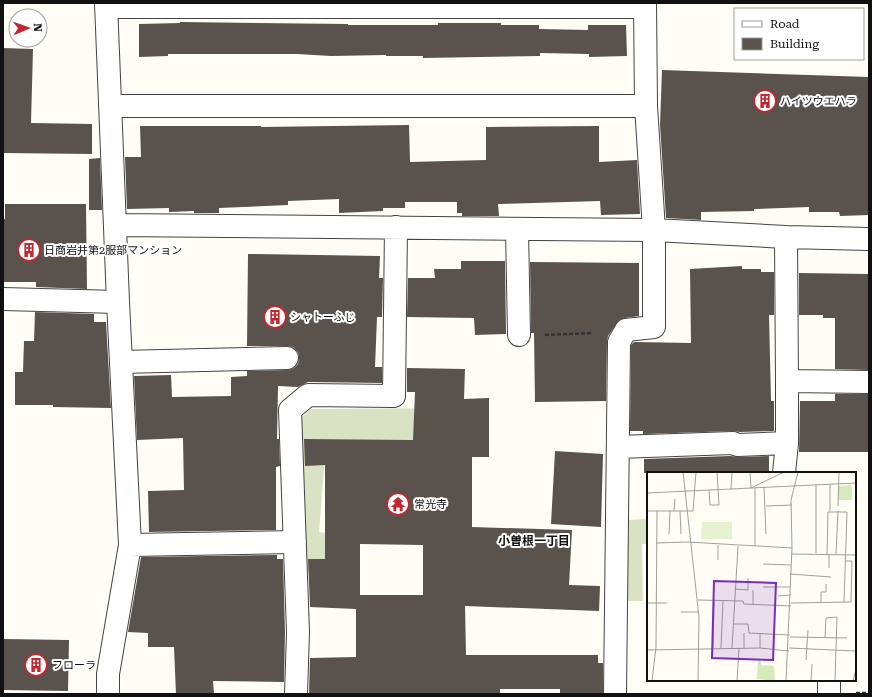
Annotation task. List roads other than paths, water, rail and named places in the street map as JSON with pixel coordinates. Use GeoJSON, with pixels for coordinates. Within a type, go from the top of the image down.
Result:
{"type":"FeatureCollection","features":[{"type":"Feature","properties":{"kind":"street"},"geometry":{"type":"LineString","coordinates":[[108,694],[108,674],[130,545],[106,5],[645,5],[646,106],[654,230],[654,327],[626,330],[619,342],[614,694]]}},
{"type":"Feature","properties":{"kind":"street"},"geometry":{"type":"LineString","coordinates":[[110,106],[646,106]]}},
{"type":"Feature","properties":{"kind":"street"},"geometry":{"type":"LineString","coordinates":[[116,225],[654,230],[786,237],[869,239]]}},
{"type":"Feature","properties":{"kind":"street"},"geometry":{"type":"LineString","coordinates":[[296,694],[298,632],[290,410],[308,395],[394,396],[396,228]]}},
{"type":"Feature","properties":{"kind":"street"},"geometry":{"type":"LineString","coordinates":[[517,229],[519,335]]}},
{"type":"Feature","properties":{"kind":"street"},"geometry":{"type":"LineString","coordinates":[[784,472],[787,443],[786,237]]}},
{"type":"Feature","properties":{"kind":"street"},"geometry":{"type":"LineString","coordinates":[[3,299],[118,302]]}},
{"type":"Feature","properties":{"kind":"street"},"geometry":{"type":"LineString","coordinates":[[121,362],[287,358]]}},
{"type":"Feature","properties":{"kind":"street"},"geometry":{"type":"LineString","coordinates":[[787,381],[869,382]]}},
{"type":"Feature","properties":{"kind":"street"},"geometry":{"type":"LineString","coordinates":[[618,447],[733,443],[737,445],[787,443]]}},
{"type":"Feature","properties":{"kind":"street"},"geometry":{"type":"LineString","coordinates":[[130,545],[295,542]]}},
{"type":"Feature","properties":{"kind":"street"},"geometry":{"type":"LineString","coordinates":[[829,681],[829,694]]}},
{"type":"Feature","properties":{"kind":"place","name":"ハイツウエハラ"},"geometry":{"type":"Point","coordinates":[765,101]}},
{"type":"Feature","properties":{"kind":"place","name":"日商岩井第2服部マンション"},"geometry":{"type":"Point","coordinates":[29,250]}},
{"type":"Feature","properties":{"kind":"place","name":"シャトーふじ"},"geometry":{"type":"Point","coordinates":[275,317]}},
{"type":"Feature","properties":{"kind":"place","name":"常光寺"},"geometry":{"type":"Point","coordinates":[398,504]}},
{"type":"Feature","properties":{"kind":"place","name":"フローラ"},"geometry":{"type":"Point","coordinates":[36,665]}},
{"type":"Feature","properties":{"kind":"district","name":"小曽根一丁目"},"geometry":{"type":"Point","coordinates":[534,541]}}]}
